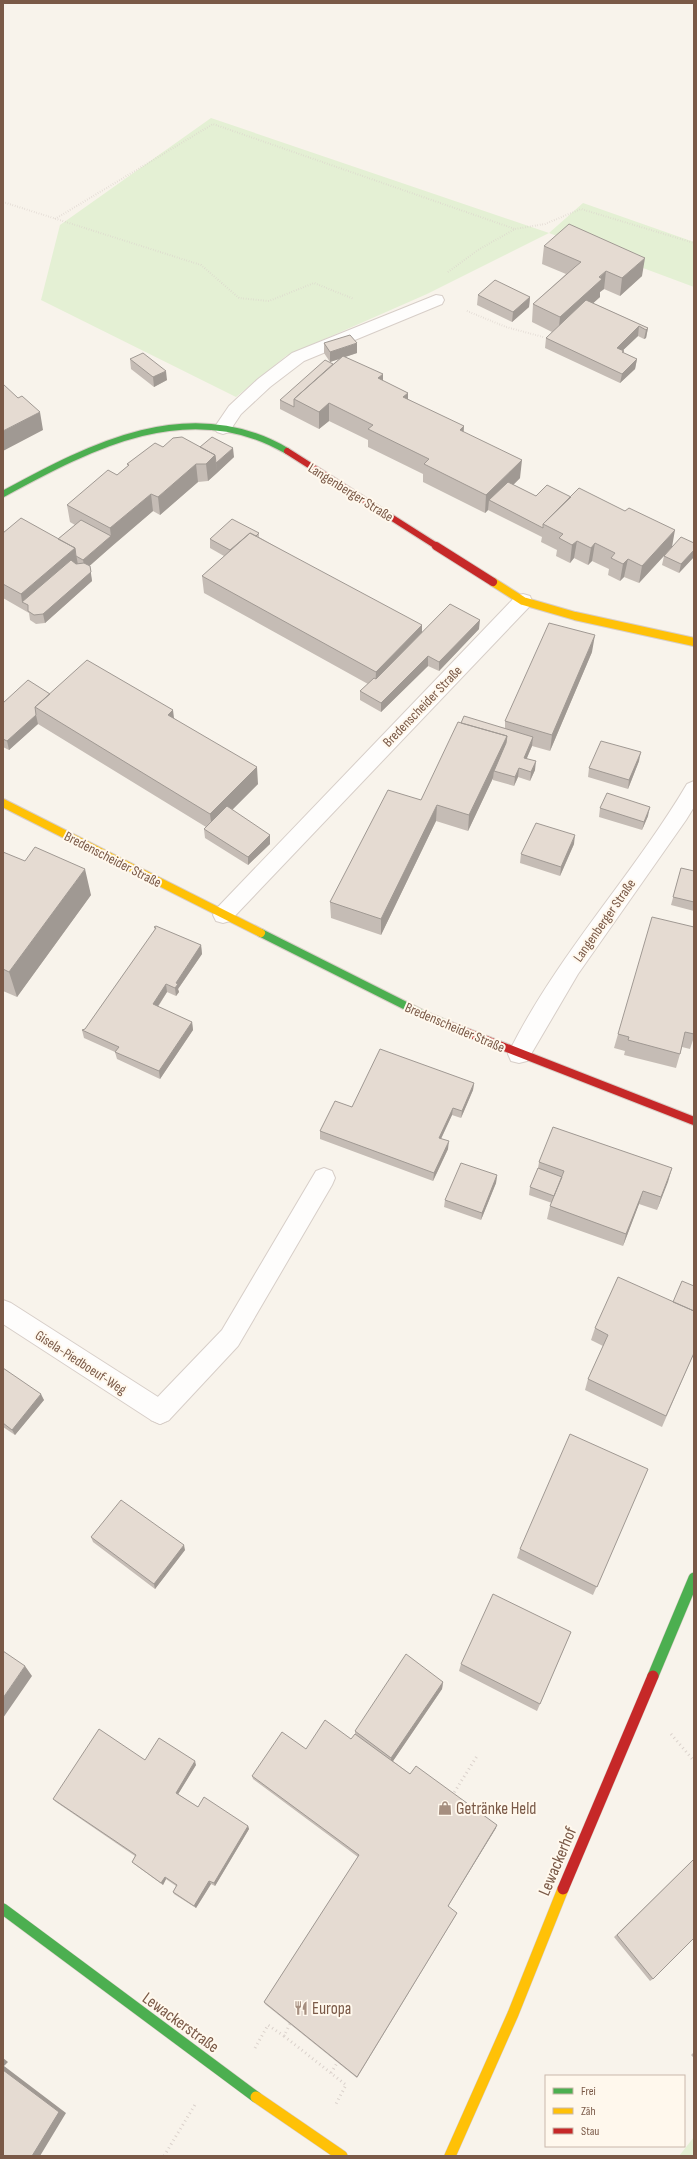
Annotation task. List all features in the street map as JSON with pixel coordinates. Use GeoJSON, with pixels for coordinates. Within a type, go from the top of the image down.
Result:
{"type":"FeatureCollection","features":[{"type":"Feature","properties":{"kind":"street"},"geometry":{"type":"LineString","coordinates":[[223,428],[235,410],[264,383],[298,357],[431,302]]}},
{"type":"Feature","properties":{"kind":"street","name":"Langenberger Straße"},"geometry":{"type":"LineString","coordinates":[[3,494],[90,448],[125,434],[158,427],[193,425],[245,432],[267,439],[523,601],[575,616],[694,642]]}},
{"type":"Feature","properties":{"kind":"street","name":"Bredenscheider Straße"},"geometry":{"type":"LineString","coordinates":[[223,915],[523,601]]}},
{"type":"Feature","properties":{"kind":"street","name":"Langenberger Straße"},"geometry":{"type":"LineString","coordinates":[[519,1054],[533,1027],[595,931],[679,815],[694,789]]}},
{"type":"Feature","properties":{"kind":"street","name":"Bredenscheider Straße"},"geometry":{"type":"LineString","coordinates":[[3,803],[422,1014],[519,1054],[694,1121]]}},
{"type":"Feature","properties":{"kind":"street","name":"Gisela-Piedboeuf-Weg"},"geometry":{"type":"LineString","coordinates":[[3,1311],[160,1412],[230,1338],[324,1178]]}},
{"type":"Feature","properties":{"kind":"street","name":"Lewackerhof"},"geometry":{"type":"LineString","coordinates":[[450,2156],[513,2014],[551,1917],[694,1578]]}},
{"type":"Feature","properties":{"kind":"street","name":"Lewackerstraße"},"geometry":{"type":"LineString","coordinates":[[3,1909],[217,2068],[342,2156]]}},
{"type":"Feature","properties":{"kind":"path"},"geometry":{"type":"LineString","coordinates":[[55,219],[213,124],[515,229]]}},
{"type":"Feature","properties":{"kind":"path"},"geometry":{"type":"LineString","coordinates":[[3,202],[108,234],[201,265],[239,298],[269,301],[314,284],[397,316]]}},
{"type":"Feature","properties":{"kind":"path"},"geometry":{"type":"LineString","coordinates":[[431,302],[418,296],[426,288],[478,250],[515,229],[545,224],[581,209],[694,244]]}},
{"type":"Feature","properties":{"kind":"path"},"geometry":{"type":"LineString","coordinates":[[499,324],[543,337]]}},
{"type":"Feature","properties":{"kind":"path"},"geometry":{"type":"LineString","coordinates":[[452,1797],[477,1756]]}},
{"type":"Feature","properties":{"kind":"path"},"geometry":{"type":"LineString","coordinates":[[284,2036],[290,2024]]}},
{"type":"Feature","properties":{"kind":"path"},"geometry":{"type":"LineString","coordinates":[[268,2025],[346,2085]]}},
{"type":"Feature","properties":{"kind":"path"},"geometry":{"type":"LineString","coordinates":[[331,2073],[337,2063]]}},
{"type":"Feature","properties":{"kind":"path"},"geometry":{"type":"LineString","coordinates":[[164,2156],[217,2068]]}},
{"type":"Feature","properties":{"kind":"green space"},"geometry":{"type":"Polygon","coordinates":[[[211,118],[549,233],[427,294],[286,356],[236,397],[41,300],[60,225],[211,118]]]}},
{"type":"Feature","properties":{"kind":"green space"},"geometry":{"type":"Polygon","coordinates":[[[583,203],[694,242],[694,287],[549,233],[583,203]]]}},
{"type":"Feature","properties":{"kind":"green space"},"geometry":{"type":"Polygon","coordinates":[[[694,2137],[694,2156],[679,2156],[694,2137]]]}},
{"type":"Feature","properties":{"kind":"building"},"geometry":{"type":"Polygon","coordinates":[[[569,224],[645,258],[622,278],[606,271],[599,277],[602,279],[560,317],[533,304],[581,262],[544,246],[569,224]]]}},
{"type":"Feature","properties":{"kind":"building"},"geometry":{"type":"Polygon","coordinates":[[[495,280],[530,297],[513,312],[478,295],[495,280]]]}},
{"type":"Feature","properties":{"kind":"building"},"geometry":{"type":"Polygon","coordinates":[[[586,300],[648,328],[646,330],[639,326],[617,348],[637,359],[622,374],[546,338],[586,300]]]}},
{"type":"Feature","properties":{"kind":"building"},"geometry":{"type":"Polygon","coordinates":[[[350,335],[357,343],[330,352],[324,343],[350,335]]]}},
{"type":"Feature","properties":{"kind":"building"},"geometry":{"type":"Polygon","coordinates":[[[143,353],[166,371],[153,377],[130,359],[143,353]]]}},
{"type":"Feature","properties":{"kind":"building"},"geometry":{"type":"Polygon","coordinates":[[[343,356],[383,374],[378,378],[408,393],[403,397],[464,426],[460,430],[522,460],[486,495],[424,464],[429,459],[368,429],[373,425],[329,403],[319,412],[294,399],[343,356]]]}},
{"type":"Feature","properties":{"kind":"building"},"geometry":{"type":"Polygon","coordinates":[[[325,360],[333,364],[294,399],[294,407],[280,400],[325,360]]]}},
{"type":"Feature","properties":{"kind":"building"},"geometry":{"type":"Polygon","coordinates":[[[3,384],[18,398],[22,396],[40,412],[3,431],[3,384]]]}},
{"type":"Feature","properties":{"kind":"building"},"geometry":{"type":"Polygon","coordinates":[[[182,437],[215,455],[206,464],[196,464],[158,497],[151,494],[110,528],[67,505],[108,470],[117,475],[129,465],[127,464],[155,443],[163,447],[173,438],[182,437]]]}},
{"type":"Feature","properties":{"kind":"building"},"geometry":{"type":"Polygon","coordinates":[[[212,437],[233,448],[216,463],[215,455],[200,447],[212,437]]]}},
{"type":"Feature","properties":{"kind":"building"},"geometry":{"type":"Polygon","coordinates":[[[508,482],[536,496],[547,485],[571,497],[543,524],[543,528],[489,500],[508,482]]]}},
{"type":"Feature","properties":{"kind":"building"},"geometry":{"type":"Polygon","coordinates":[[[579,488],[625,511],[629,508],[675,530],[642,566],[628,559],[623,564],[611,558],[615,553],[595,543],[591,548],[577,541],[572,545],[559,538],[563,534],[543,524],[579,488]]]}},
{"type":"Feature","properties":{"kind":"building"},"geometry":{"type":"Polygon","coordinates":[[[21,518],[75,548],[21,594],[3,584],[3,533],[21,518]]]}},
{"type":"Feature","properties":{"kind":"building"},"geometry":{"type":"Polygon","coordinates":[[[232,519],[259,533],[256,536],[250,533],[230,550],[210,539],[232,519]]]}},
{"type":"Feature","properties":{"kind":"building"},"geometry":{"type":"Polygon","coordinates":[[[81,520],[111,536],[83,560],[76,556],[75,548],[58,539],[81,520]]]}},
{"type":"Feature","properties":{"kind":"building"},"geometry":{"type":"Polygon","coordinates":[[[250,533],[422,625],[376,672],[202,576],[250,533]]]}},
{"type":"Feature","properties":{"kind":"building"},"geometry":{"type":"Polygon","coordinates":[[[681,537],[694,543],[694,550],[681,564],[664,556],[681,537]]]}},
{"type":"Feature","properties":{"kind":"building"},"geometry":{"type":"Polygon","coordinates":[[[71,560],[76,564],[84,563],[90,566],[91,572],[43,614],[34,615],[28,611],[28,605],[22,602],[71,560]]]}},
{"type":"Feature","properties":{"kind":"building"},"geometry":{"type":"Polygon","coordinates":[[[450,604],[480,620],[439,662],[428,656],[381,703],[360,691],[374,678],[376,679],[450,604]]]}},
{"type":"Feature","properties":{"kind":"building"},"geometry":{"type":"Polygon","coordinates":[[[549,623],[595,635],[552,735],[505,721],[549,623]]]}},
{"type":"Feature","properties":{"kind":"building"},"geometry":{"type":"Polygon","coordinates":[[[87,660],[173,710],[168,715],[257,767],[210,814],[35,707],[87,660]]]}},
{"type":"Feature","properties":{"kind":"building"},"geometry":{"type":"Polygon","coordinates":[[[28,680],[50,694],[35,707],[36,715],[7,741],[3,739],[3,703],[28,680]]]}},
{"type":"Feature","properties":{"kind":"building"},"geometry":{"type":"Polygon","coordinates":[[[464,716],[533,737],[524,758],[536,761],[531,772],[519,768],[515,777],[494,771],[506,743],[507,736],[461,723],[464,716]]]}},
{"type":"Feature","properties":{"kind":"building"},"geometry":{"type":"Polygon","coordinates":[[[458,722],[507,736],[469,815],[437,805],[381,919],[330,902],[388,790],[421,800],[458,722]]]}},
{"type":"Feature","properties":{"kind":"building"},"geometry":{"type":"Polygon","coordinates":[[[601,741],[641,752],[629,780],[589,768],[601,741]]]}},
{"type":"Feature","properties":{"kind":"building"},"geometry":{"type":"Polygon","coordinates":[[[607,793],[650,807],[644,822],[600,808],[607,793]]]}},
{"type":"Feature","properties":{"kind":"building"},"geometry":{"type":"Polygon","coordinates":[[[227,806],[270,835],[248,857],[204,829],[227,806]]]}},
{"type":"Feature","properties":{"kind":"building"},"geometry":{"type":"Polygon","coordinates":[[[536,823],[575,835],[561,867],[521,854],[536,823]]]}},
{"type":"Feature","properties":{"kind":"building"},"geometry":{"type":"Polygon","coordinates":[[[35,847],[85,869],[9,972],[3,969],[3,852],[25,861],[35,847]]]}},
{"type":"Feature","properties":{"kind":"building"},"geometry":{"type":"Polygon","coordinates":[[[681,868],[694,871],[694,902],[673,897],[681,868]]]}},
{"type":"Feature","properties":{"kind":"building"},"geometry":{"type":"Polygon","coordinates":[[[652,917],[694,927],[694,1034],[685,1032],[680,1054],[628,1040],[629,1037],[618,1034],[652,917]]]}},
{"type":"Feature","properties":{"kind":"building"},"geometry":{"type":"Polygon","coordinates":[[[156,926],[201,945],[176,983],[178,984],[175,988],[166,984],[153,1004],[192,1022],[159,1071],[115,1052],[119,1047],[82,1030],[85,1029],[156,926]]]}},
{"type":"Feature","properties":{"kind":"building"},"geometry":{"type":"Polygon","coordinates":[[[380,1049],[474,1083],[462,1111],[453,1108],[439,1138],[449,1141],[434,1173],[320,1131],[335,1101],[352,1107],[380,1049]]]}},
{"type":"Feature","properties":{"kind":"building"},"geometry":{"type":"Polygon","coordinates":[[[553,1127],[672,1168],[661,1197],[643,1191],[626,1234],[550,1206],[564,1171],[539,1162],[553,1127]]]}},
{"type":"Feature","properties":{"kind":"building"},"geometry":{"type":"Polygon","coordinates":[[[461,1163],[497,1175],[482,1213],[445,1200],[461,1163]]]}},
{"type":"Feature","properties":{"kind":"building"},"geometry":{"type":"Polygon","coordinates":[[[538,1168],[562,1177],[554,1196],[530,1187],[538,1168]]]}},
{"type":"Feature","properties":{"kind":"building"},"geometry":{"type":"Polygon","coordinates":[[[618,1277],[694,1311],[694,1353],[666,1416],[588,1379],[608,1335],[595,1328],[618,1277]]]}},
{"type":"Feature","properties":{"kind":"building"},"geometry":{"type":"Polygon","coordinates":[[[682,1281],[694,1286],[694,1311],[673,1302],[682,1281]]]}},
{"type":"Feature","properties":{"kind":"building"},"geometry":{"type":"Polygon","coordinates":[[[3,1368],[41,1394],[12,1430],[3,1423],[3,1368]]]}},
{"type":"Feature","properties":{"kind":"building"},"geometry":{"type":"Polygon","coordinates":[[[570,1434],[648,1469],[597,1587],[520,1549],[570,1434]]]}},
{"type":"Feature","properties":{"kind":"building"},"geometry":{"type":"Polygon","coordinates":[[[121,1500],[184,1545],[154,1584],[91,1537],[121,1500]]]}},
{"type":"Feature","properties":{"kind":"building"},"geometry":{"type":"Polygon","coordinates":[[[493,1594],[571,1632],[540,1704],[461,1664],[493,1594]]]}},
{"type":"Feature","properties":{"kind":"building"},"geometry":{"type":"Polygon","coordinates":[[[3,1651],[25,1666],[3,1698],[3,1651]]]}},
{"type":"Feature","properties":{"kind":"building"},"geometry":{"type":"Polygon","coordinates":[[[406,1654],[443,1682],[391,1758],[355,1731],[406,1654]]]}},
{"type":"Feature","properties":{"kind":"building"},"geometry":{"type":"Polygon","coordinates":[[[325,1720],[351,1739],[355,1734],[410,1774],[416,1766],[497,1825],[448,1906],[457,1913],[357,2077],[264,2002],[359,1855],[252,1776],[282,1732],[306,1749],[325,1720]]]}},
{"type":"Feature","properties":{"kind":"building"},"geometry":{"type":"Polygon","coordinates":[[[99,1729],[145,1760],[159,1738],[195,1761],[176,1793],[198,1807],[204,1797],[248,1826],[214,1883],[209,1881],[194,1906],[173,1892],[177,1885],[165,1877],[161,1883],[132,1862],[136,1855],[53,1799],[99,1729]]]}},
{"type":"Feature","properties":{"kind":"building"},"geometry":{"type":"Polygon","coordinates":[[[694,1859],[694,1938],[653,1979],[617,1935],[694,1859]]]}},
{"type":"Feature","properties":{"kind":"building"},"geometry":{"type":"Polygon","coordinates":[[[3,2070],[59,2112],[32,2156],[3,2156],[3,2070]]]}},
{"type":"Feature","properties":{"kind":"traffic: fast"},"geometry":{"type":"LineString","coordinates":[[3,494],[53,467],[104,444],[130,435],[157,429],[184,426],[213,427],[233,430],[252,434],[287,451]]}},
{"type":"Feature","properties":{"kind":"traffic: fast"},"geometry":{"type":"LineString","coordinates":[[261,933],[422,1014],[448,1025]]}},
{"type":"Feature","properties":{"kind":"traffic: fast"},"geometry":{"type":"LineString","coordinates":[[653,1676],[694,1578]]}},
{"type":"Feature","properties":{"kind":"traffic: fast"},"geometry":{"type":"LineString","coordinates":[[3,1909],[256,2097]]}},
{"type":"Feature","properties":{"kind":"traffic: slow"},"geometry":{"type":"LineString","coordinates":[[493,582],[523,601],[575,616],[694,642]]}},
{"type":"Feature","properties":{"kind":"traffic: slow"},"geometry":{"type":"LineString","coordinates":[[3,803],[261,933]]}},
{"type":"Feature","properties":{"kind":"traffic: slow"},"geometry":{"type":"LineString","coordinates":[[450,2156],[513,2014],[563,1889]]}},
{"type":"Feature","properties":{"kind":"traffic: slow"},"geometry":{"type":"LineString","coordinates":[[256,2097],[342,2156]]}},
{"type":"Feature","properties":{"kind":"traffic: jam"},"geometry":{"type":"LineString","coordinates":[[287,451],[493,582]]}},
{"type":"Feature","properties":{"kind":"traffic: jam"},"geometry":{"type":"LineString","coordinates":[[448,1025],[694,1121]]}},
{"type":"Feature","properties":{"kind":"traffic: jam"},"geometry":{"type":"LineString","coordinates":[[563,1889],[653,1676]]}},
{"type":"Feature","properties":{"kind":"place","name":"Getränke Held"},"geometry":{"type":"Point","coordinates":[445,1808]}},
{"type":"Feature","properties":{"kind":"place","name":"Europa"},"geometry":{"type":"Point","coordinates":[301,2008]}}]}
